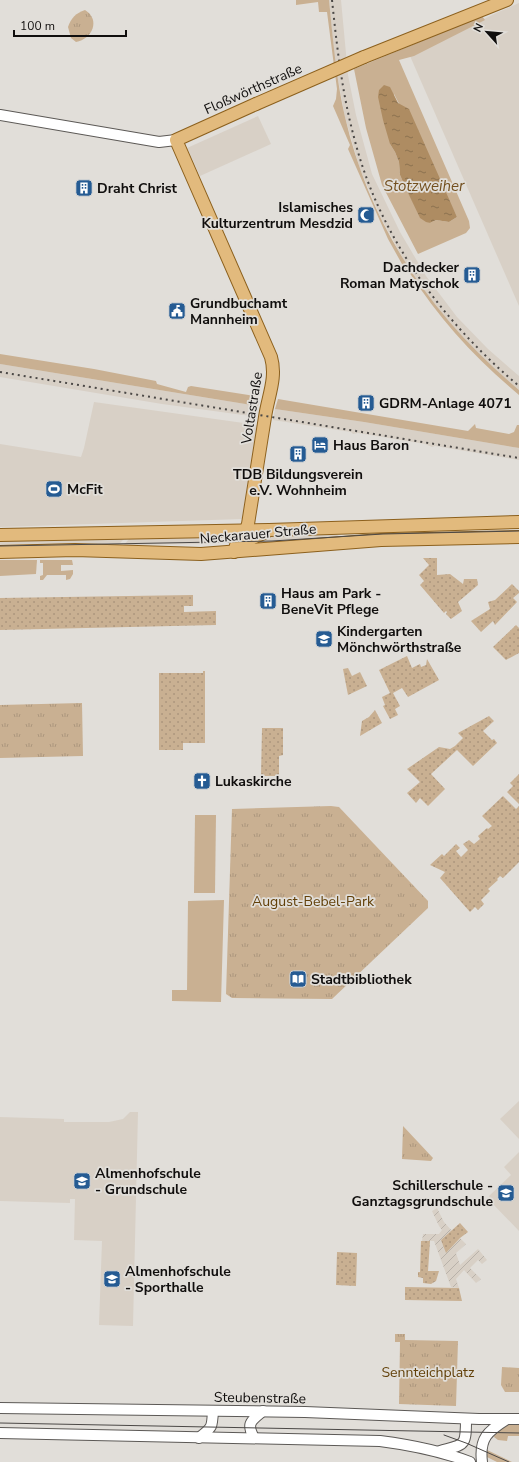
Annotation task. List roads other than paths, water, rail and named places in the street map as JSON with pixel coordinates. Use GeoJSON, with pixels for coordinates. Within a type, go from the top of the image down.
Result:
{"type":"FeatureCollection","features":[{"type":"Feature","properties":{"kind":"main road","name":"Floßwörthstraße"},"geometry":{"type":"LineString","coordinates":[[176,140],[364,57],[507,0]]}},
{"type":"Feature","properties":{"kind":"main road","name":"Voltastraße"},"geometry":{"type":"LineString","coordinates":[[176,140],[271,357],[274,367],[256,479],[244,537],[234,552]]}},
{"type":"Feature","properties":{"kind":"main road","name":"Neckarauer Straße"},"geometry":{"type":"LineString","coordinates":[[0,536],[244,537],[269,530],[519,522]]}},
{"type":"Feature","properties":{"kind":"main road"},"geometry":{"type":"LineString","coordinates":[[215,554],[244,537],[256,551]]}},
{"type":"Feature","properties":{"kind":"main road","name":"Neckarauer Straße"},"geometry":{"type":"LineString","coordinates":[[0,552],[75,550],[172,554],[215,554],[381,540],[519,537]]}},
{"type":"Feature","properties":{"kind":"street","name":"Floßwörthstraße"},"geometry":{"type":"LineString","coordinates":[[0,115],[159,142],[176,140]]}},
{"type":"Feature","properties":{"kind":"street","name":"Steubenstraße"},"geometry":{"type":"LineString","coordinates":[[0,1408],[263,1411],[466,1419],[519,1419]]}},
{"type":"Feature","properties":{"kind":"street"},"geometry":{"type":"LineString","coordinates":[[199,1438],[212,1427],[213,1411]]}},
{"type":"Feature","properties":{"kind":"street"},"geometry":{"type":"LineString","coordinates":[[254,1438],[251,1432],[250,1424],[252,1420],[263,1411]]}},
{"type":"Feature","properties":{"kind":"street"},"geometry":{"type":"LineString","coordinates":[[440,1451],[455,1448],[462,1443],[465,1436],[466,1419]]}},
{"type":"Feature","properties":{"kind":"street"},"geometry":{"type":"LineString","coordinates":[[482,1462],[481,1449],[486,1435],[493,1428],[507,1419]]}},
{"type":"Feature","properties":{"kind":"street"},"geometry":{"type":"LineString","coordinates":[[0,1433],[380,1441],[413,1445],[440,1451],[470,1462]]}},
{"type":"Feature","properties":{"kind":"water","name":"Stotzweiher"},"geometry":{"type":"Polygon","coordinates":[[[384,85],[390,87],[398,103],[409,109],[457,217],[449,222],[436,220],[430,223],[420,218],[409,195],[400,175],[399,162],[390,144],[383,120],[378,97],[379,90],[384,85]]]}},
{"type":"Feature","properties":{"kind":"tram line"},"geometry":{"type":"LineString","coordinates":[[0,546],[272,541],[383,534],[519,531]]}},
{"type":"Feature","properties":{"kind":"tram line"},"geometry":{"type":"LineString","coordinates":[[0,1423],[519,1433]]}},
{"type":"Feature","properties":{"kind":"tram line"},"geometry":{"type":"LineString","coordinates":[[444,1435],[509,1462]]}},
{"type":"Feature","properties":{"kind":"railway"},"geometry":{"type":"LineString","coordinates":[[332,0],[340,70],[350,123],[366,177],[380,211],[418,276],[440,306],[491,361],[519,386]]}},
{"type":"Feature","properties":{"kind":"railway"},"geometry":{"type":"LineString","coordinates":[[0,372],[519,458]]}},
{"type":"Feature","properties":{"kind":"place","name":"Draht Christ"},"geometry":{"type":"Point","coordinates":[84,188]}},
{"type":"Feature","properties":{"kind":"place","name":"Islamisches Kulturzentrum Mesdzid"},"geometry":{"type":"Point","coordinates":[366,215]}},
{"type":"Feature","properties":{"kind":"place","name":"Dachdecker Roman Matyschok"},"geometry":{"type":"Point","coordinates":[472,275]}},
{"type":"Feature","properties":{"kind":"place","name":"Grundbuchamt Mannheim"},"geometry":{"type":"Point","coordinates":[177,311]}},
{"type":"Feature","properties":{"kind":"place","name":"GDRM-Anlage 4071"},"geometry":{"type":"Point","coordinates":[366,403]}},
{"type":"Feature","properties":{"kind":"place","name":"Haus Baron"},"geometry":{"type":"Point","coordinates":[320,445]}},
{"type":"Feature","properties":{"kind":"place","name":"TDB Bildungsverein e.V. Wohnheim"},"geometry":{"type":"Point","coordinates":[298,454]}},
{"type":"Feature","properties":{"kind":"place","name":"McFit"},"geometry":{"type":"Point","coordinates":[54,489]}},
{"type":"Feature","properties":{"kind":"place","name":"Haus am Park - BeneVit Pflege"},"geometry":{"type":"Point","coordinates":[268,601]}},
{"type":"Feature","properties":{"kind":"place","name":"Kindergarten Mönchwörthstraße"},"geometry":{"type":"Point","coordinates":[324,639]}},
{"type":"Feature","properties":{"kind":"place","name":"Lukaskirche"},"geometry":{"type":"Point","coordinates":[202,781]}},
{"type":"Feature","properties":{"kind":"place","name":"Stadtbibliothek"},"geometry":{"type":"Point","coordinates":[298,979]}},
{"type":"Feature","properties":{"kind":"place","name":"Almenhofschule - Grundschule"},"geometry":{"type":"Point","coordinates":[82,1181]}},
{"type":"Feature","properties":{"kind":"place","name":"Schillerschule - Ganztagsgrundschule"},"geometry":{"type":"Point","coordinates":[506,1193]}},
{"type":"Feature","properties":{"kind":"place","name":"Almenhofschule - Sporthalle"},"geometry":{"type":"Point","coordinates":[112,1279]}},
{"type":"Feature","properties":{"kind":"park label","name":"August-Bebel-Park"},"geometry":{"type":"Point","coordinates":[313,901]}},
{"type":"Feature","properties":{"kind":"park label","name":"Sennteichplatz"},"geometry":{"type":"Point","coordinates":[428,1372]}}]}
